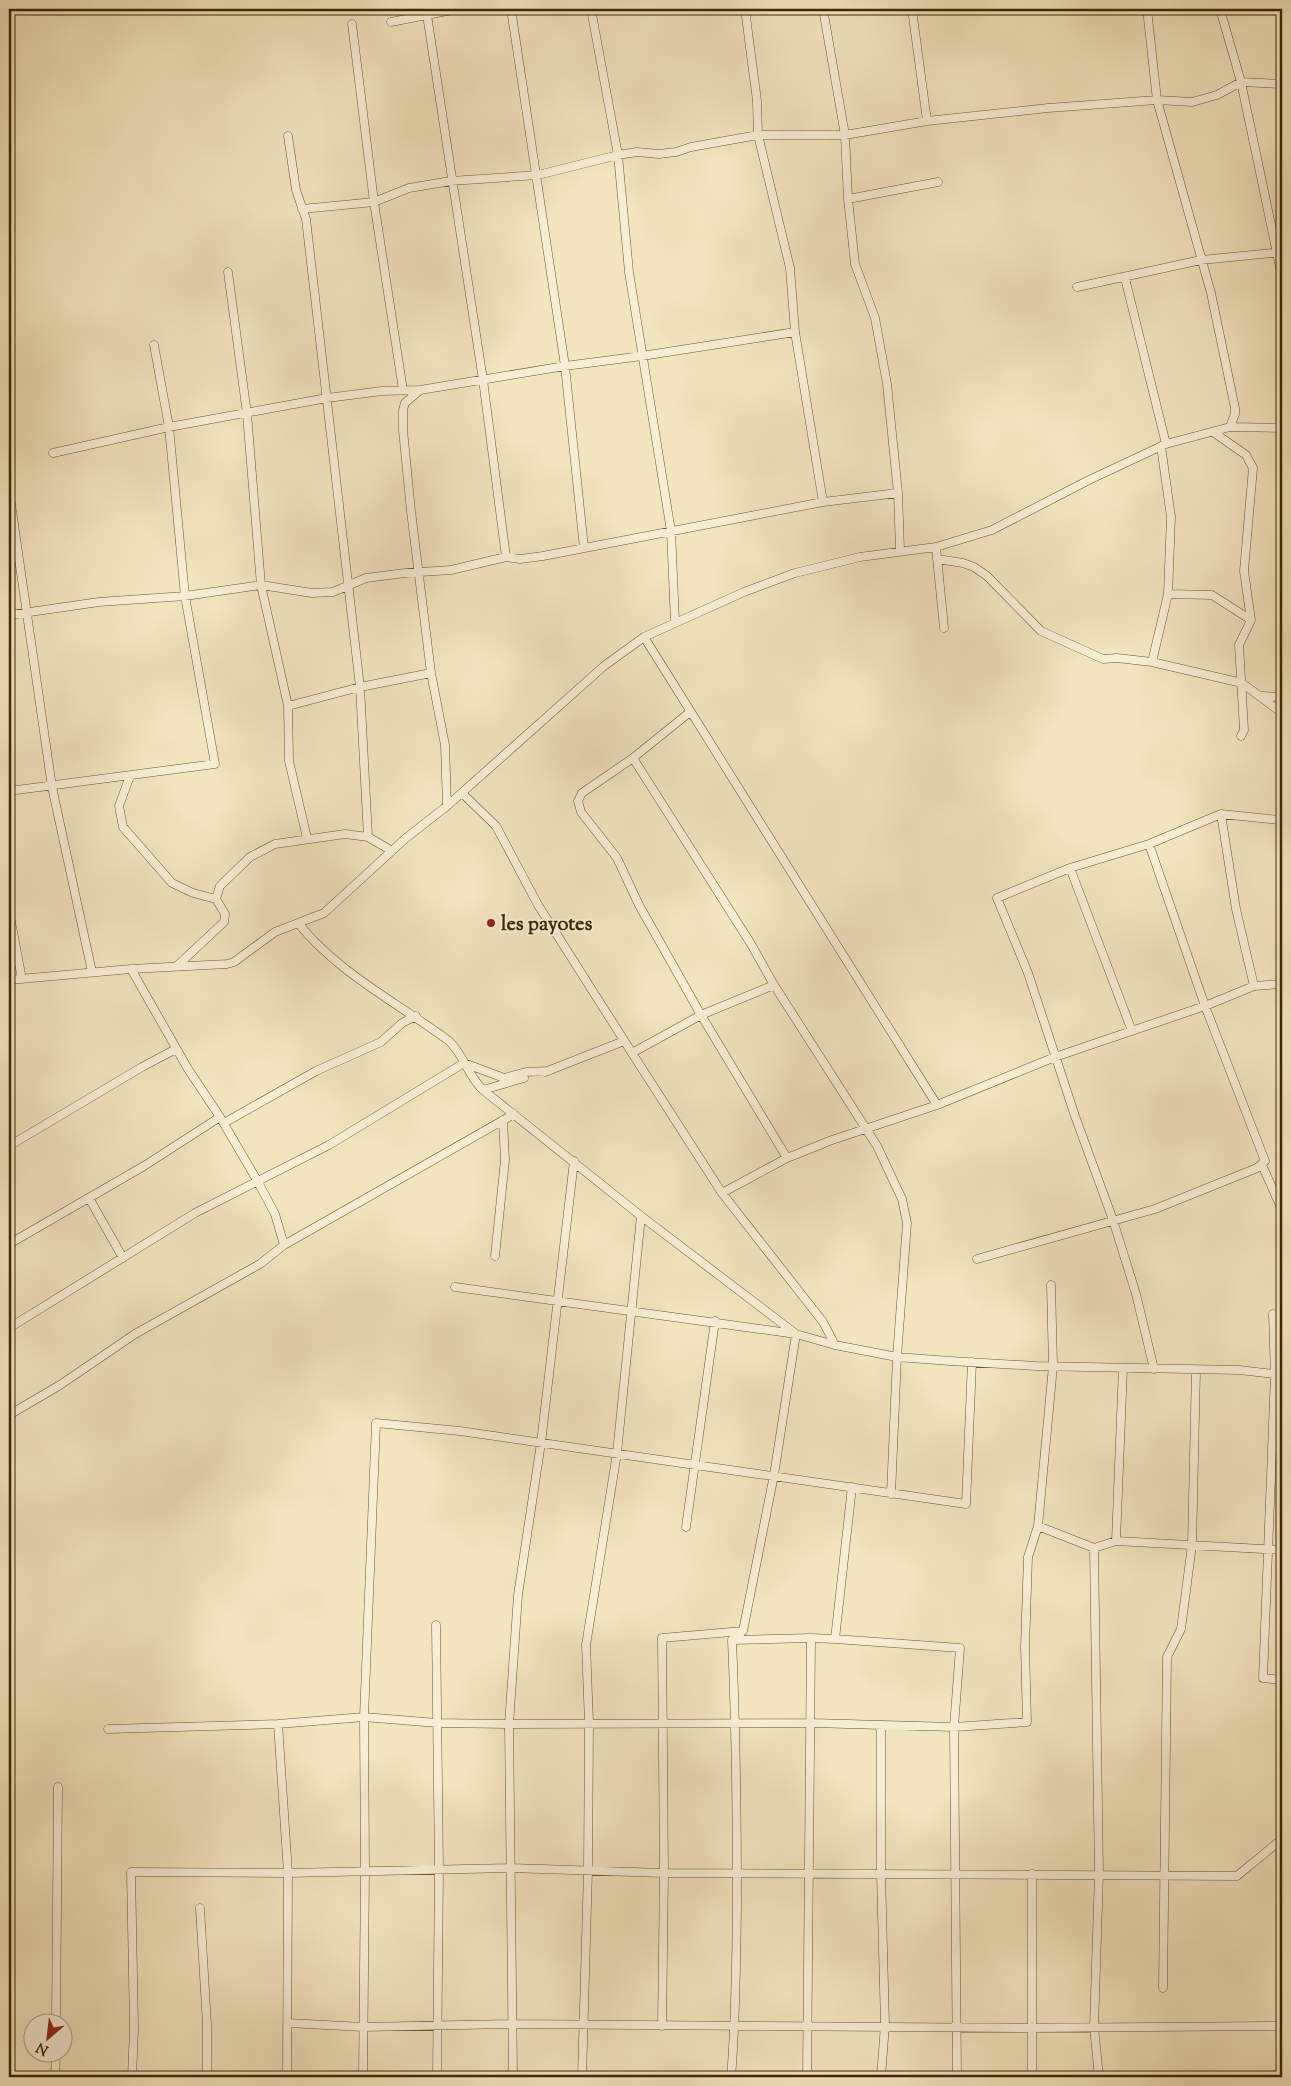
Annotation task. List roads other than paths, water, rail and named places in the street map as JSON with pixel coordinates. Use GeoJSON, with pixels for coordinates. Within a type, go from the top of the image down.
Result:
{"type":"FeatureCollection","features":[{"type":"Feature","properties":{"kind":"street"},"geometry":{"type":"LineString","coordinates":[[391,22],[457,9]]}},
{"type":"Feature","properties":{"kind":"street"},"geometry":{"type":"LineString","coordinates":[[511,9],[538,175],[565,366],[584,548]]}},
{"type":"Feature","properties":{"kind":"street"},"geometry":{"type":"LineString","coordinates":[[592,9],[618,155],[629,272],[671,531],[675,622]]}},
{"type":"Feature","properties":{"kind":"street"},"geometry":{"type":"LineString","coordinates":[[745,9],[757,101],[758,134],[790,268],[795,332],[823,502]]}},
{"type":"Feature","properties":{"kind":"street"},"geometry":{"type":"LineString","coordinates":[[823,9],[845,135],[848,199],[855,264],[875,318],[887,384],[898,493],[900,550]]}},
{"type":"Feature","properties":{"kind":"street"},"geometry":{"type":"LineString","coordinates":[[912,9],[927,121]]}},
{"type":"Feature","properties":{"kind":"street"},"geometry":{"type":"LineString","coordinates":[[1146,9],[1157,100],[1211,293],[1235,408],[1235,414],[1230,427]]}},
{"type":"Feature","properties":{"kind":"street"},"geometry":{"type":"LineString","coordinates":[[1220,9],[1241,82],[1279,252],[1282,276]]}},
{"type":"Feature","properties":{"kind":"street"},"geometry":{"type":"LineString","coordinates":[[427,15],[483,380],[506,558]]}},
{"type":"Feature","properties":{"kind":"street"},"geometry":{"type":"LineString","coordinates":[[352,24],[374,202],[403,390]]}},
{"type":"Feature","properties":{"kind":"street"},"geometry":{"type":"LineString","coordinates":[[302,209],[374,202],[409,188],[451,181],[538,175],[618,155],[637,152],[659,154],[676,152],[691,147],[758,134],[845,135],[927,121],[1057,107],[1157,100],[1192,102],[1217,94],[1241,82],[1282,84]]}},
{"type":"Feature","properties":{"kind":"street"},"geometry":{"type":"LineString","coordinates":[[288,136],[296,190],[306,219],[349,587],[360,686],[368,837]]}},
{"type":"Feature","properties":{"kind":"street"},"geometry":{"type":"LineString","coordinates":[[848,199],[938,182]]}},
{"type":"Feature","properties":{"kind":"street"},"geometry":{"type":"LineString","coordinates":[[1077,287],[1201,260],[1279,252]]}},
{"type":"Feature","properties":{"kind":"street"},"geometry":{"type":"LineString","coordinates":[[228,272],[247,414],[261,585],[288,706],[289,761],[307,838]]}},
{"type":"Feature","properties":{"kind":"street"},"geometry":{"type":"LineString","coordinates":[[1125,278],[1164,445],[1171,517],[1168,594],[1152,662]]}},
{"type":"Feature","properties":{"kind":"street"},"geometry":{"type":"LineString","coordinates":[[52,453],[169,427],[327,398],[420,390],[565,366],[795,332]]}},
{"type":"Feature","properties":{"kind":"street"},"geometry":{"type":"LineString","coordinates":[[9,791],[215,764],[185,596],[169,427],[154,345]]}},
{"type":"Feature","properties":{"kind":"street"},"geometry":{"type":"LineString","coordinates":[[420,390],[406,403],[403,417],[411,510],[431,672],[445,745],[447,806]]}},
{"type":"Feature","properties":{"kind":"street"},"geometry":{"type":"LineString","coordinates":[[9,980],[131,969],[227,964],[275,932],[324,913],[392,851],[462,793],[604,666],[644,637],[744,592],[796,573],[837,561],[936,546],[974,536],[1009,522],[1089,480],[1164,445],[1230,427],[1282,428]]}},
{"type":"Feature","properties":{"kind":"street"},"geometry":{"type":"LineString","coordinates":[[1213,432],[1246,455],[1253,468],[1244,571],[1251,620],[1239,645],[1244,730],[1241,736]]}},
{"type":"Feature","properties":{"kind":"street"},"geometry":{"type":"LineString","coordinates":[[9,490],[52,786],[92,972]]}},
{"type":"Feature","properties":{"kind":"street"},"geometry":{"type":"LineString","coordinates":[[9,615],[26,611],[99,602],[185,596],[261,585],[312,593],[333,592],[349,587],[352,583],[366,578],[451,570],[506,558],[520,559],[543,556],[823,502],[898,493]]}},
{"type":"Feature","properties":{"kind":"street"},"geometry":{"type":"LineString","coordinates":[[936,546],[944,628]]}},
{"type":"Feature","properties":{"kind":"street"},"geometry":{"type":"LineString","coordinates":[[937,558],[969,564],[988,576],[1041,631],[1102,659],[1117,658],[1152,662],[1242,683],[1282,712]]}},
{"type":"Feature","properties":{"kind":"street"},"geometry":{"type":"LineString","coordinates":[[1168,594],[1212,595],[1251,620]]}},
{"type":"Feature","properties":{"kind":"street"},"geometry":{"type":"LineString","coordinates":[[644,637],[937,1105]]}},
{"type":"Feature","properties":{"kind":"street"},"geometry":{"type":"LineString","coordinates":[[288,706],[360,686],[431,672]]}},
{"type":"Feature","properties":{"kind":"street"},"geometry":{"type":"LineString","coordinates":[[1262,696],[1282,697]]}},
{"type":"Feature","properties":{"kind":"street"},"geometry":{"type":"LineString","coordinates":[[690,712],[633,758],[582,793],[578,801],[581,812],[617,858],[639,905],[701,1016],[787,1158]]}},
{"type":"Feature","properties":{"kind":"street"},"geometry":{"type":"LineString","coordinates":[[633,758],[877,1146],[902,1199],[907,1223],[897,1357],[891,1494]]}},
{"type":"Feature","properties":{"kind":"street"},"geometry":{"type":"LineString","coordinates":[[130,776],[119,806],[123,827],[172,882],[192,893],[216,899],[225,914],[224,922],[177,966]]}},
{"type":"Feature","properties":{"kind":"street"},"geometry":{"type":"LineString","coordinates":[[462,793],[496,826],[538,905],[722,1193],[822,1322],[835,1344]]}},
{"type":"Feature","properties":{"kind":"street"},"geometry":{"type":"LineString","coordinates":[[1154,1369],[1136,1294],[1113,1220],[1055,1057],[1028,973],[997,898],[1070,868],[1149,844],[1222,814],[1279,820],[1282,816]]}},
{"type":"Feature","properties":{"kind":"street"},"geometry":{"type":"LineString","coordinates":[[1222,814],[1236,909],[1254,986]]}},
{"type":"Feature","properties":{"kind":"street"},"geometry":{"type":"LineString","coordinates":[[216,899],[220,886],[250,857],[275,844],[345,834],[368,837],[392,851]]}},
{"type":"Feature","properties":{"kind":"street"},"geometry":{"type":"LineString","coordinates":[[1149,844],[1205,1006],[1264,1156],[1262,1165],[1282,1210]]}},
{"type":"Feature","properties":{"kind":"street"},"geometry":{"type":"LineString","coordinates":[[1070,868],[1132,1031]]}},
{"type":"Feature","properties":{"kind":"street"},"geometry":{"type":"LineString","coordinates":[[9,911],[22,979]]}},
{"type":"Feature","properties":{"kind":"street"},"geometry":{"type":"LineString","coordinates":[[298,923],[316,945],[344,969],[416,1016],[456,1048],[483,1090],[641,1216],[796,1334]]}},
{"type":"Feature","properties":{"kind":"street"},"geometry":{"type":"LineString","coordinates":[[131,969],[176,1049],[222,1120],[258,1182],[274,1214],[284,1245]]}},
{"type":"Feature","properties":{"kind":"street"},"geometry":{"type":"LineString","coordinates":[[632,1053],[701,1016],[774,984]]}},
{"type":"Feature","properties":{"kind":"street"},"geometry":{"type":"LineString","coordinates":[[722,1193],[787,1158],[865,1128],[937,1105],[1055,1057],[1205,1006],[1254,986],[1282,984]]}},
{"type":"Feature","properties":{"kind":"street"},"geometry":{"type":"LineString","coordinates":[[9,1244],[222,1120],[316,1071],[381,1042],[402,1023],[416,1016]]}},
{"type":"Feature","properties":{"kind":"street"},"geometry":{"type":"LineString","coordinates":[[483,1090],[548,1071],[624,1040]]}},
{"type":"Feature","properties":{"kind":"street"},"geometry":{"type":"LineString","coordinates":[[9,1146],[142,1067],[176,1049]]}},
{"type":"Feature","properties":{"kind":"street"},"geometry":{"type":"LineString","coordinates":[[464,1063],[504,1078],[526,1072],[548,1071]]}},
{"type":"Feature","properties":{"kind":"street"},"geometry":{"type":"LineString","coordinates":[[9,1328],[195,1214],[329,1145],[464,1063]]}},
{"type":"Feature","properties":{"kind":"street"},"geometry":{"type":"LineString","coordinates":[[9,1416],[60,1385],[135,1334],[260,1264],[284,1245],[514,1114]]}},
{"type":"Feature","properties":{"kind":"street"},"geometry":{"type":"LineString","coordinates":[[495,1256],[505,1160],[503,1120]]}},
{"type":"Feature","properties":{"kind":"street"},"geometry":{"type":"LineString","coordinates":[[512,2077],[509,1724],[518,1596],[542,1443],[574,1161]]}},
{"type":"Feature","properties":{"kind":"street"},"geometry":{"type":"LineString","coordinates":[[977,1259],[1186,1199],[1262,1165]]}},
{"type":"Feature","properties":{"kind":"street"},"geometry":{"type":"LineString","coordinates":[[89,1198],[123,1258]]}},
{"type":"Feature","properties":{"kind":"street"},"geometry":{"type":"LineString","coordinates":[[582,2077],[588,1871],[589,1723],[586,1645],[617,1453],[641,1216]]}},
{"type":"Feature","properties":{"kind":"street"},"geometry":{"type":"LineString","coordinates":[[108,1729],[278,1724],[364,1717],[437,1723],[509,1724],[812,1724],[954,1727],[1026,1722],[1025,1647],[1028,1557],[1038,1526],[1053,1366],[1050,1285]]}},
{"type":"Feature","properties":{"kind":"street"},"geometry":{"type":"LineString","coordinates":[[455,1287],[715,1321],[796,1334],[897,1357],[1053,1366],[1239,1370],[1279,1375]]}},
{"type":"Feature","properties":{"kind":"street"},"geometry":{"type":"LineString","coordinates":[[1273,1314],[1279,1375],[1262,1678],[1282,1680]]}},
{"type":"Feature","properties":{"kind":"street"},"geometry":{"type":"LineString","coordinates":[[686,1528],[715,1321]]}},
{"type":"Feature","properties":{"kind":"street"},"geometry":{"type":"LineString","coordinates":[[732,1640],[743,1631],[774,1475],[796,1334]]}},
{"type":"Feature","properties":{"kind":"street"},"geometry":{"type":"LineString","coordinates":[[363,2077],[364,1717],[376,1423],[460,1431],[966,1504],[972,1362]]}},
{"type":"Feature","properties":{"kind":"street"},"geometry":{"type":"LineString","coordinates":[[1116,1541],[1123,1368]]}},
{"type":"Feature","properties":{"kind":"street"},"geometry":{"type":"LineString","coordinates":[[1163,1988],[1166,1874],[1167,1657],[1181,1630],[1192,1545],[1196,1370]]}},
{"type":"Feature","properties":{"kind":"street"},"geometry":{"type":"LineString","coordinates":[[836,1639],[852,1487]]}},
{"type":"Feature","properties":{"kind":"street"},"geometry":{"type":"LineString","coordinates":[[1038,1526],[1094,1548],[1116,1541],[1282,1550]]}},
{"type":"Feature","properties":{"kind":"street"},"geometry":{"type":"LineString","coordinates":[[1094,1548],[1099,1874],[1094,2027],[1099,2077]]}},
{"type":"Feature","properties":{"kind":"street"},"geometry":{"type":"LineString","coordinates":[[436,1624],[439,1869],[437,2077]]}},
{"type":"Feature","properties":{"kind":"street"},"geometry":{"type":"LineString","coordinates":[[662,2026],[664,1873],[662,1638],[743,1631]]}},
{"type":"Feature","properties":{"kind":"street"},"geometry":{"type":"LineString","coordinates":[[732,1640],[811,1638],[960,1648],[954,1727],[957,2077]]}},
{"type":"Feature","properties":{"kind":"street"},"geometry":{"type":"LineString","coordinates":[[807,2077],[808,1873],[812,1724],[811,1638]]}},
{"type":"Feature","properties":{"kind":"street"},"geometry":{"type":"LineString","coordinates":[[731,2077],[736,2025],[737,1872],[736,1724],[732,1640]]}},
{"type":"Feature","properties":{"kind":"street"},"geometry":{"type":"LineString","coordinates":[[278,1724],[288,1873],[287,2077]]}},
{"type":"Feature","properties":{"kind":"street"},"geometry":{"type":"LineString","coordinates":[[881,1726],[881,1874],[885,2026],[881,2077]]}},
{"type":"Feature","properties":{"kind":"street"},"geometry":{"type":"LineString","coordinates":[[56,2014],[58,1787]]}},
{"type":"Feature","properties":{"kind":"street"},"geometry":{"type":"LineString","coordinates":[[132,2077],[134,2028],[131,1872],[288,1873],[510,1868],[664,1873],[1166,1874],[1237,1876],[1282,1839]]}},
{"type":"Feature","properties":{"kind":"street"},"geometry":{"type":"LineString","coordinates":[[1032,1874],[1032,2077]]}},
{"type":"Feature","properties":{"kind":"street"},"geometry":{"type":"LineString","coordinates":[[200,1908],[207,2025],[207,2077]]}},
{"type":"Feature","properties":{"kind":"street"},"geometry":{"type":"LineString","coordinates":[[288,2023],[363,2027],[512,2024],[1032,2028],[1282,2026]]}},
{"type":"Feature","properties":{"kind":"street"},"geometry":{"type":"LineString","coordinates":[[55,2077],[56,2064]]}},
{"type":"Feature","properties":{"kind":"place","name":"les payotes"},"geometry":{"type":"Point","coordinates":[491,923]}}]}
